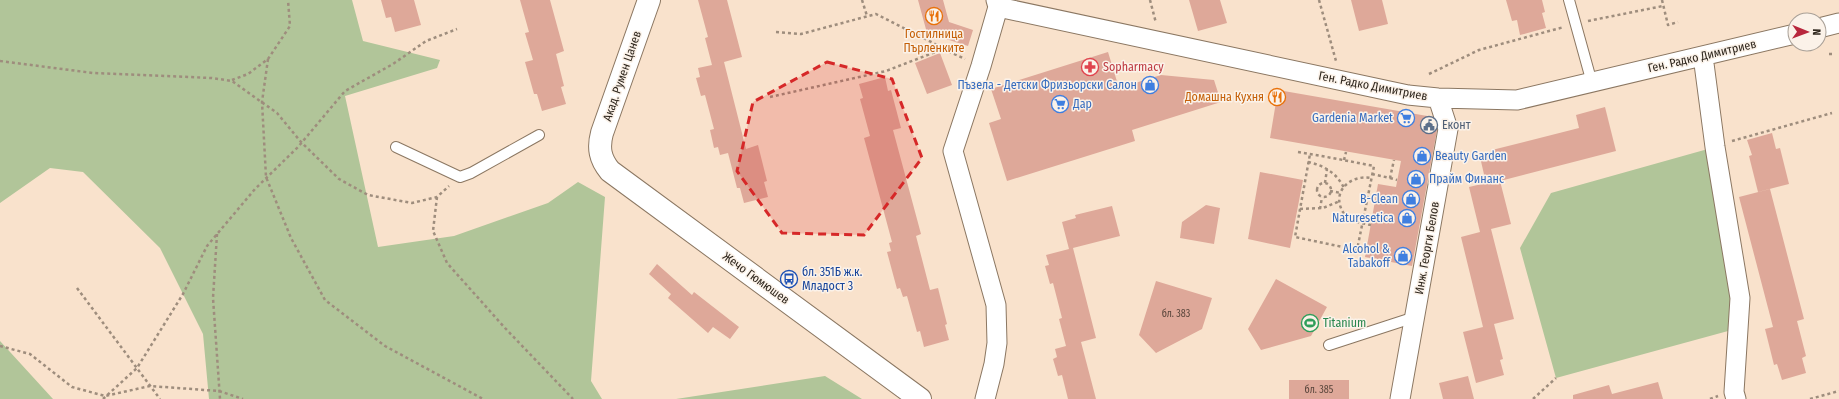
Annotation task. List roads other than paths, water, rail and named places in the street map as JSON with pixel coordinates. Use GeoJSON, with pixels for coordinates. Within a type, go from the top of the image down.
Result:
{"type":"FeatureCollection","features":[{"type":"Feature","properties":{"kind":"street","name":"Акад. Румен Цанев"},"geometry":{"type":"LineString","coordinates":[[600,152],[599,143],[602,133],[649,0]]}},
{"type":"Feature","properties":{"kind":"street"},"geometry":{"type":"LineString","coordinates":[[984,399],[994,364],[997,343],[996,305],[954,151],[981,66],[997,3]]}},
{"type":"Feature","properties":{"kind":"street","name":"Ген. Радко Димитриев"},"geometry":{"type":"LineString","coordinates":[[997,3],[1408,95],[1438,98],[1517,100],[1787,36]]}},
{"type":"Feature","properties":{"kind":"street"},"geometry":{"type":"LineString","coordinates":[[1827,26],[1839,23]]}},
{"type":"Feature","properties":{"kind":"street"},"geometry":{"type":"LineString","coordinates":[[1703,56],[1715,147],[1740,298],[1734,392],[1736,399]]}},
{"type":"Feature","properties":{"kind":"street","name":"Инж. Георги Белов"},"geometry":{"type":"LineString","coordinates":[[1400,399],[1448,128],[1438,98]]}},
{"type":"Feature","properties":{"kind":"street","name":"Жечо Гюмюшев"},"geometry":{"type":"LineString","coordinates":[[600,152],[604,163],[610,171],[920,399]]}},
{"type":"Feature","properties":{"kind":"lane"},"geometry":{"type":"LineString","coordinates":[[1569,0],[1592,82]]}},
{"type":"Feature","properties":{"kind":"lane"},"geometry":{"type":"LineString","coordinates":[[396,146],[460,177],[470,173],[538,135]]}},
{"type":"Feature","properties":{"kind":"lane"},"geometry":{"type":"LineString","coordinates":[[1329,345],[1414,317]]}},
{"type":"Feature","properties":{"kind":"place","name":"Гостилница Пърленките"},"geometry":{"type":"Point","coordinates":[934,16]}},
{"type":"Feature","properties":{"kind":"place","name":"Sopharmacy"},"geometry":{"type":"Point","coordinates":[1090,67]}},
{"type":"Feature","properties":{"kind":"place","name":"Пъзела - Детски Фризьорски Салон"},"geometry":{"type":"Point","coordinates":[1150,85]}},
{"type":"Feature","properties":{"kind":"place","name":"Домашна Кухня"},"geometry":{"type":"Point","coordinates":[1277,97]}},
{"type":"Feature","properties":{"kind":"place","name":"Дар"},"geometry":{"type":"Point","coordinates":[1060,104]}},
{"type":"Feature","properties":{"kind":"place","name":"Gardenia Market"},"geometry":{"type":"Point","coordinates":[1406,118]}},
{"type":"Feature","properties":{"kind":"place","name":"Еконт"},"geometry":{"type":"Point","coordinates":[1429,125]}},
{"type":"Feature","properties":{"kind":"place","name":"Beauty Garden"},"geometry":{"type":"Point","coordinates":[1422,156]}},
{"type":"Feature","properties":{"kind":"place","name":"Прайм Финанс"},"geometry":{"type":"Point","coordinates":[1416,179]}},
{"type":"Feature","properties":{"kind":"place","name":"B-Clean"},"geometry":{"type":"Point","coordinates":[1411,199]}},
{"type":"Feature","properties":{"kind":"place","name":"Naturesetica"},"geometry":{"type":"Point","coordinates":[1407,218]}},
{"type":"Feature","properties":{"kind":"place","name":"Alcohol & Tabakoff"},"geometry":{"type":"Point","coordinates":[1403,256]}},
{"type":"Feature","properties":{"kind":"place","name":"бл. 351Б ж.к. Младост 3"},"geometry":{"type":"Point","coordinates":[789,279]}},
{"type":"Feature","properties":{"kind":"place","name":"Titanium"},"geometry":{"type":"Point","coordinates":[1310,323]}}]}
